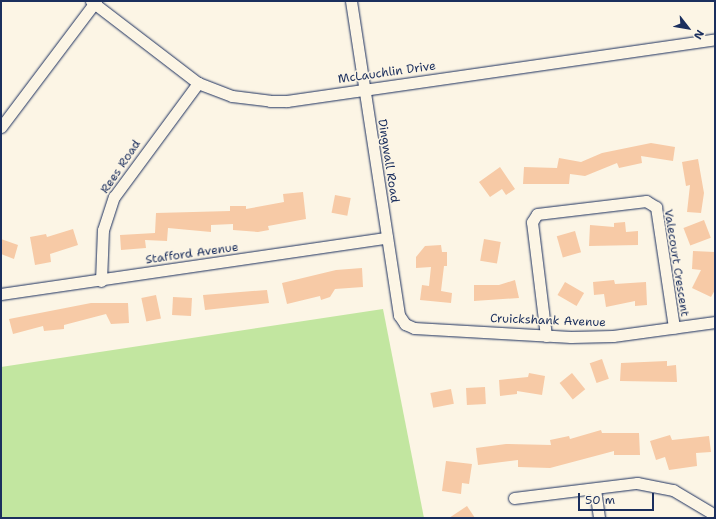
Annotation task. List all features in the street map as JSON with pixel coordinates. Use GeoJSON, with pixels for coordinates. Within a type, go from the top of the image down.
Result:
{"type":"FeatureCollection","features":[{"type":"Feature","properties":{"kind":"street","name":"Dingwall Road"},"geometry":{"type":"LineString","coordinates":[[351,1],[363,89],[399,315],[405,324]]}},
{"type":"Feature","properties":{"kind":"street","name":"McLauchlin Drive"},"geometry":{"type":"LineString","coordinates":[[94,2],[198,83],[232,96],[270,101],[715,39]]}},
{"type":"Feature","properties":{"kind":"street"},"geometry":{"type":"LineString","coordinates":[[1,127],[94,2]]}},
{"type":"Feature","properties":{"kind":"street","name":"Rees Road"},"geometry":{"type":"LineString","coordinates":[[101,281],[103,230],[114,197],[198,83]]}},
{"type":"Feature","properties":{"kind":"street","name":"Valecourt Crescent"},"geometry":{"type":"LineString","coordinates":[[546,336],[532,222],[537,214],[646,201],[656,207],[674,328]]}},
{"type":"Feature","properties":{"kind":"street","name":"Stafford Avenue"},"geometry":{"type":"LineString","coordinates":[[1,294],[101,281],[387,238]]}},
{"type":"Feature","properties":{"kind":"street","name":"Cruickshank Avenue"},"geometry":{"type":"LineString","coordinates":[[405,324],[414,328],[546,336],[613,336],[715,322]]}},
{"type":"Feature","properties":{"kind":"street"},"geometry":{"type":"LineString","coordinates":[[514,498],[637,483],[673,490],[710,512]]}},
{"type":"Feature","properties":{"kind":"street"},"geometry":{"type":"LineString","coordinates":[[595,489],[599,518]]}},
{"type":"Feature","properties":{"kind":"green space"},"geometry":{"type":"Polygon","coordinates":[[[383,309],[424,518],[1,518],[1,367],[383,309]]]}},
{"type":"Feature","properties":{"kind":"building"},"geometry":{"type":"Polygon","coordinates":[[[651,143],[675,147],[673,161],[641,156],[642,163],[619,168],[617,163],[585,176],[570,174],[569,184],[523,184],[524,167],[557,168],[559,158],[581,162],[602,153],[651,143]]]}},
{"type":"Feature","properties":{"kind":"building"},"geometry":{"type":"Polygon","coordinates":[[[698,159],[704,193],[701,213],[687,212],[690,185],[686,186],[682,162],[698,159]]]}},
{"type":"Feature","properties":{"kind":"building"},"geometry":{"type":"Polygon","coordinates":[[[500,167],[515,189],[506,195],[502,189],[490,197],[479,182],[500,167]]]}},
{"type":"Feature","properties":{"kind":"building"},"geometry":{"type":"Polygon","coordinates":[[[303,192],[306,219],[268,226],[269,230],[258,232],[233,230],[233,224],[211,225],[211,232],[168,228],[167,241],[145,240],[146,248],[121,250],[120,235],[155,233],[156,213],[230,211],[230,206],[246,206],[246,209],[284,202],[283,194],[303,192]]]}},
{"type":"Feature","properties":{"kind":"building"},"geometry":{"type":"Polygon","coordinates":[[[335,195],[351,198],[347,216],[332,213],[335,195]]]}},
{"type":"Feature","properties":{"kind":"building"},"geometry":{"type":"Polygon","coordinates":[[[704,220],[711,238],[690,246],[683,228],[704,220]]]}},
{"type":"Feature","properties":{"kind":"building"},"geometry":{"type":"Polygon","coordinates":[[[625,222],[626,232],[638,231],[638,245],[589,246],[590,225],[614,227],[614,223],[625,222]]]}},
{"type":"Feature","properties":{"kind":"building"},"geometry":{"type":"Polygon","coordinates":[[[73,229],[78,245],[50,254],[51,262],[35,265],[30,237],[46,234],[47,237],[73,229]]]}},
{"type":"Feature","properties":{"kind":"building"},"geometry":{"type":"Polygon","coordinates":[[[575,231],[581,252],[563,257],[557,236],[575,231]]]}},
{"type":"Feature","properties":{"kind":"building"},"geometry":{"type":"Polygon","coordinates":[[[1,239],[18,245],[14,259],[1,254],[1,239]]]}},
{"type":"Feature","properties":{"kind":"building"},"geometry":{"type":"Polygon","coordinates":[[[484,239],[501,242],[497,264],[480,261],[484,239]]]}},
{"type":"Feature","properties":{"kind":"building"},"geometry":{"type":"Polygon","coordinates":[[[441,245],[442,252],[447,252],[447,266],[444,266],[441,291],[452,293],[451,303],[420,300],[422,285],[429,286],[431,267],[416,268],[416,257],[425,246],[441,245]]]}},
{"type":"Feature","properties":{"kind":"building"},"geometry":{"type":"Polygon","coordinates":[[[693,251],[715,252],[715,290],[711,297],[692,288],[701,270],[692,269],[693,251]]]}},
{"type":"Feature","properties":{"kind":"building"},"geometry":{"type":"Polygon","coordinates":[[[362,268],[363,287],[335,289],[330,297],[321,300],[320,296],[287,304],[282,283],[336,270],[362,268]]]}},
{"type":"Feature","properties":{"kind":"building"},"geometry":{"type":"Polygon","coordinates":[[[515,280],[519,298],[474,301],[474,285],[499,285],[515,280]]]}},
{"type":"Feature","properties":{"kind":"building"},"geometry":{"type":"Polygon","coordinates":[[[614,280],[615,284],[646,282],[647,305],[635,306],[635,301],[606,307],[604,294],[594,295],[593,282],[614,280]]]}},
{"type":"Feature","properties":{"kind":"building"},"geometry":{"type":"Polygon","coordinates":[[[565,282],[584,293],[577,306],[558,295],[565,282]]]}},
{"type":"Feature","properties":{"kind":"building"},"geometry":{"type":"Polygon","coordinates":[[[267,290],[269,303],[205,310],[203,295],[267,290]]]}},
{"type":"Feature","properties":{"kind":"building"},"geometry":{"type":"Polygon","coordinates":[[[156,295],[161,318],[146,322],[141,298],[156,295]]]}},
{"type":"Feature","properties":{"kind":"building"},"geometry":{"type":"Polygon","coordinates":[[[173,297],[192,298],[191,316],[172,315],[173,297]]]}},
{"type":"Feature","properties":{"kind":"building"},"geometry":{"type":"Polygon","coordinates":[[[91,303],[128,303],[129,323],[111,324],[106,314],[64,325],[64,329],[44,331],[43,326],[13,334],[9,319],[91,303]]]}},
{"type":"Feature","properties":{"kind":"building"},"geometry":{"type":"Polygon","coordinates":[[[602,359],[609,379],[597,383],[590,363],[602,359]]]}},
{"type":"Feature","properties":{"kind":"building"},"geometry":{"type":"Polygon","coordinates":[[[667,361],[667,366],[676,365],[677,382],[620,381],[621,363],[667,361]]]}},
{"type":"Feature","properties":{"kind":"building"},"geometry":{"type":"Polygon","coordinates":[[[529,373],[545,376],[542,395],[517,391],[517,394],[500,396],[499,380],[528,377],[529,373]]]}},
{"type":"Feature","properties":{"kind":"building"},"geometry":{"type":"Polygon","coordinates":[[[572,373],[585,389],[573,399],[560,383],[572,373]]]}},
{"type":"Feature","properties":{"kind":"building"},"geometry":{"type":"Polygon","coordinates":[[[485,387],[486,404],[467,405],[466,388],[485,387]]]}},
{"type":"Feature","properties":{"kind":"building"},"geometry":{"type":"Polygon","coordinates":[[[451,389],[454,404],[433,408],[430,393],[451,389]]]}},
{"type":"Feature","properties":{"kind":"building"},"geometry":{"type":"Polygon","coordinates":[[[601,430],[602,433],[639,433],[640,455],[614,455],[614,451],[550,468],[518,467],[518,460],[478,465],[476,448],[506,444],[551,445],[550,440],[569,436],[570,439],[601,430]]]}},
{"type":"Feature","properties":{"kind":"building"},"geometry":{"type":"Polygon","coordinates":[[[670,435],[672,440],[709,436],[711,452],[696,453],[697,466],[669,470],[665,457],[656,460],[650,441],[670,435]]]}},
{"type":"Feature","properties":{"kind":"building"},"geometry":{"type":"Polygon","coordinates":[[[446,461],[472,464],[469,484],[462,483],[461,494],[442,491],[446,461]]]}},
{"type":"Feature","properties":{"kind":"building"},"geometry":{"type":"Polygon","coordinates":[[[467,506],[475,518],[449,518],[467,506]]]}}]}
